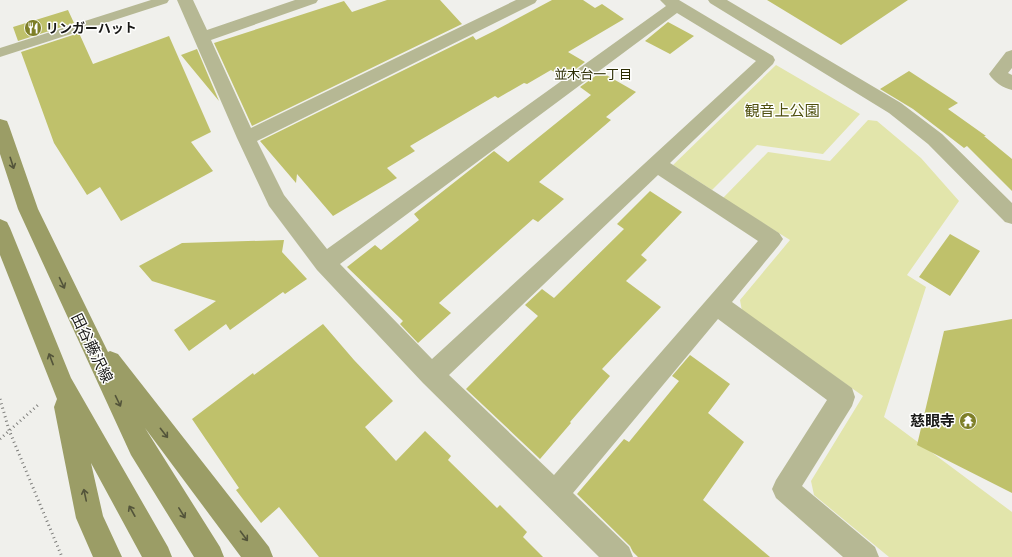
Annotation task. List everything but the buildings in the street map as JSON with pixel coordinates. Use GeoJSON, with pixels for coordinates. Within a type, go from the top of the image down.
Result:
{"type":"FeatureCollection","features":[{"type":"Feature","properties":{"kind":"main road","name":"田谷藤沢線"},"geometry":{"type":"LineString","coordinates":[[0,126],[28,210],[140,446],[210,557]]}},
{"type":"Feature","properties":{"kind":"main road"},"geometry":{"type":"LineString","coordinates":[[0,228],[62,386],[158,557]]}},
{"type":"Feature","properties":{"kind":"main road"},"geometry":{"type":"LineString","coordinates":[[81,324],[259,557]]}},
{"type":"Feature","properties":{"kind":"main road"},"geometry":{"type":"LineString","coordinates":[[62,386],[90,518],[108,557]]}},
{"type":"Feature","properties":{"kind":"street"},"geometry":{"type":"LineString","coordinates":[[185,0],[246,138],[276,200],[325,263],[432,375],[619,557]]}},
{"type":"Feature","properties":{"kind":"street"},"geometry":{"type":"LineString","coordinates":[[201,38],[310,0]]}},
{"type":"Feature","properties":{"kind":"street"},"geometry":{"type":"LineString","coordinates":[[246,138],[529,0]]}},
{"type":"Feature","properties":{"kind":"street"},"geometry":{"type":"LineString","coordinates":[[716,0],[895,108],[935,139],[1012,215]]}},
{"type":"Feature","properties":{"kind":"street"},"geometry":{"type":"LineString","coordinates":[[325,263],[672,3],[768,60],[432,375]]}},
{"type":"Feature","properties":{"kind":"street"},"geometry":{"type":"LineString","coordinates":[[1012,56],[998,74],[1012,84]]}},
{"type":"Feature","properties":{"kind":"street"},"geometry":{"type":"LineString","coordinates":[[555,494],[772,239],[656,164]]}},
{"type":"Feature","properties":{"kind":"street"},"geometry":{"type":"LineString","coordinates":[[716,304],[843,397],[785,489],[865,557]]}},
{"type":"Feature","properties":{"kind":"lane"},"geometry":{"type":"LineString","coordinates":[[0,52],[163,0]]}},
{"type":"Feature","properties":{"kind":"path"},"geometry":{"type":"LineString","coordinates":[[0,439],[62,386]]}},
{"type":"Feature","properties":{"kind":"path"},"geometry":{"type":"LineString","coordinates":[[0,399],[9,430],[62,557]]}},
{"type":"Feature","properties":{"kind":"green space","name":"観音上公園"},"geometry":{"type":"Polygon","coordinates":[[[776,65],[860,114],[823,154],[757,145],[712,190],[673,165],[776,65]]]}},
{"type":"Feature","properties":{"kind":"green space"},"geometry":{"type":"Polygon","coordinates":[[[868,120],[877,121],[921,158],[959,201],[907,275],[926,287],[884,417],[1012,512],[1012,557],[889,557],[814,495],[811,481],[863,396],[742,311],[740,300],[790,240],[723,198],[768,152],[830,161],[868,120]]]}},
{"type":"Feature","properties":{"kind":"place","name":"リンガーハット"},"geometry":{"type":"Point","coordinates":[33,28]}},
{"type":"Feature","properties":{"kind":"place","name":"慈眼寺"},"geometry":{"type":"Point","coordinates":[968,421]}},
{"type":"Feature","properties":{"kind":"district","name":"並木台一丁目"},"geometry":{"type":"Point","coordinates":[593,74]}}]}
